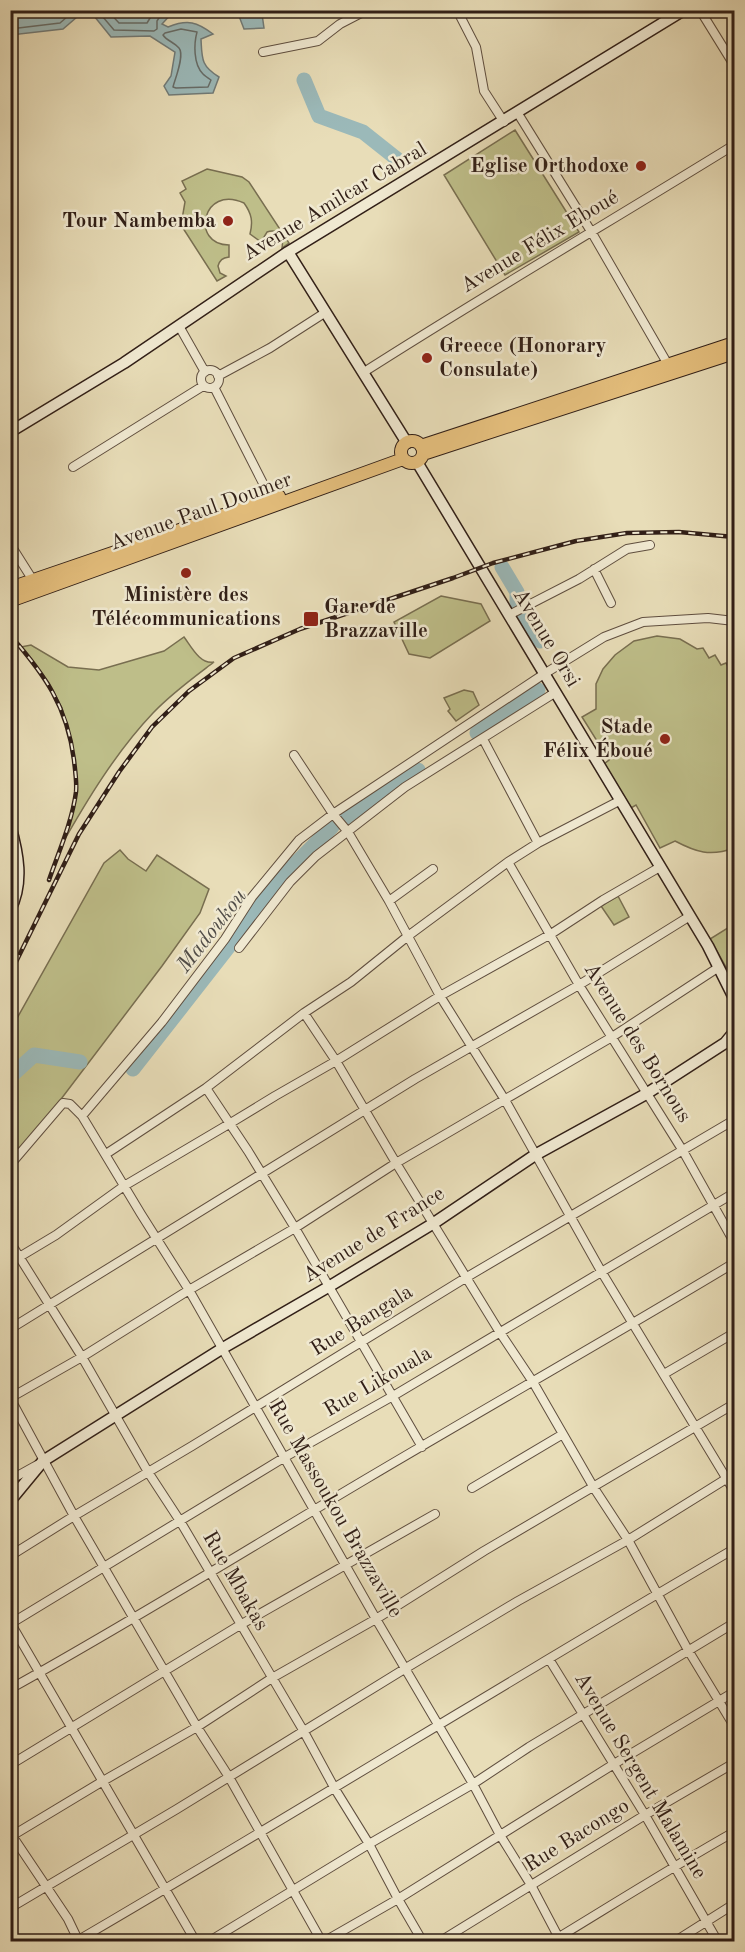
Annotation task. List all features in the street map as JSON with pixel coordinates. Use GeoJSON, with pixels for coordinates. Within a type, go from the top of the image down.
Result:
{"type":"FeatureCollection","features":[{"type":"Feature","properties":{"kind":"main road","name":"Avenue Amilcar Cabral"},"geometry":{"type":"LineString","coordinates":[[10,432],[124,363],[288,252],[684,10]]}},
{"type":"Feature","properties":{"kind":"main road"},"geometry":{"type":"LineString","coordinates":[[288,252],[364,372],[412,463],[420,454],[670,368],[735,343]]}},
{"type":"Feature","properties":{"kind":"main road"},"geometry":{"type":"LineString","coordinates":[[670,368],[735,353]]}},
{"type":"Feature","properties":{"kind":"main road"},"geometry":{"type":"LineString","coordinates":[[404,451],[414,442],[420,454]]}},
{"type":"Feature","properties":{"kind":"main road","name":"Avenue Paul Doumer"},"geometry":{"type":"LineString","coordinates":[[177,536],[404,451]]}},
{"type":"Feature","properties":{"kind":"main road","name":"Avenue Paul Doumer"},"geometry":{"type":"LineString","coordinates":[[10,601],[36,585],[177,536],[404,451]]}},
{"type":"Feature","properties":{"kind":"main road","name":"Avenue Orsi"},"geometry":{"type":"LineString","coordinates":[[420,454],[509,615],[690,916],[734,994]]}},
{"type":"Feature","properties":{"kind":"main road","name":"Avenue Paul Doumer"},"geometry":{"type":"LineString","coordinates":[[10,588],[36,585]]}},
{"type":"Feature","properties":{"kind":"main road"},"geometry":{"type":"LineString","coordinates":[[10,825],[18,861],[19,879],[10,910]]}},
{"type":"Feature","properties":{"kind":"main road","name":"Avenue de France"},"geometry":{"type":"LineString","coordinates":[[10,1501],[44,1461],[223,1348],[434,1223],[535,1155],[646,1094],[730,1042],[735,1032]]}},
{"type":"Feature","properties":{"kind":"street"},"geometry":{"type":"LineString","coordinates":[[263,52],[318,41],[340,24],[367,10]]}},
{"type":"Feature","properties":{"kind":"street"},"geometry":{"type":"LineString","coordinates":[[457,10],[476,47],[484,91],[504,122]]}},
{"type":"Feature","properties":{"kind":"street"},"geometry":{"type":"LineString","coordinates":[[700,10],[735,65]]}},
{"type":"Feature","properties":{"kind":"street"},"geometry":{"type":"LineString","coordinates":[[518,112],[592,233],[670,368]]}},
{"type":"Feature","properties":{"kind":"street","name":"Avenue Félix Eboué"},"geometry":{"type":"LineString","coordinates":[[364,372],[447,319],[735,145]]}},
{"type":"Feature","properties":{"kind":"street"},"geometry":{"type":"LineString","coordinates":[[218,376],[270,348],[326,312]]}},
{"type":"Feature","properties":{"kind":"street"},"geometry":{"type":"LineString","coordinates":[[179,326],[205,372]]}},
{"type":"Feature","properties":{"kind":"street"},"geometry":{"type":"LineString","coordinates":[[213,371],[218,376],[218,383],[214,387],[209,389],[202,386],[200,379],[205,372],[213,371]]}},
{"type":"Feature","properties":{"kind":"street"},"geometry":{"type":"LineString","coordinates":[[73,467],[202,386]]}},
{"type":"Feature","properties":{"kind":"street"},"geometry":{"type":"LineString","coordinates":[[214,387],[271,499]]}},
{"type":"Feature","properties":{"kind":"street"},"geometry":{"type":"LineString","coordinates":[[10,544],[36,585]]}},
{"type":"Feature","properties":{"kind":"street"},"geometry":{"type":"LineString","coordinates":[[509,615],[627,549],[650,546]]}},
{"type":"Feature","properties":{"kind":"street"},"geometry":{"type":"LineString","coordinates":[[594,569],[611,603]]}},
{"type":"Feature","properties":{"kind":"street"},"geometry":{"type":"LineString","coordinates":[[82,1116],[162,1022],[225,939],[252,897],[273,870],[299,840],[333,814],[544,674],[604,638],[643,622],[708,618],[735,621]]}},
{"type":"Feature","properties":{"kind":"street"},"geometry":{"type":"LineString","coordinates":[[239,948],[290,882],[316,856],[405,787],[556,692]]}},
{"type":"Feature","properties":{"kind":"street"},"geometry":{"type":"LineString","coordinates":[[483,739],[538,843]]}},
{"type":"Feature","properties":{"kind":"street"},"geometry":{"type":"LineString","coordinates":[[294,755],[333,814],[348,832],[389,901],[440,996],[505,1100],[601,1271],[695,1427],[731,1476],[735,1491]]}},
{"type":"Feature","properties":{"kind":"street"},"geometry":{"type":"LineString","coordinates":[[106,1154],[206,1088],[304,1013],[351,982],[408,936],[508,862],[538,843],[621,800]]}},
{"type":"Feature","properties":{"kind":"street","name":"Avenue des Bornous"},"geometry":{"type":"LineString","coordinates":[[508,862],[579,985],[683,1151],[735,1242]]}},
{"type":"Feature","properties":{"kind":"street"},"geometry":{"type":"LineString","coordinates":[[21,1256],[56,1235],[124,1186],[336,1061],[440,996],[551,934],[660,867]]}},
{"type":"Feature","properties":{"kind":"street"},"geometry":{"type":"LineString","coordinates":[[389,901],[433,869]]}},
{"type":"Feature","properties":{"kind":"street"},"geometry":{"type":"LineString","coordinates":[[10,1329],[415,1079],[579,985],[690,916]]}},
{"type":"Feature","properties":{"kind":"street"},"geometry":{"type":"LineString","coordinates":[[719,968],[612,1037],[396,1162],[295,1228],[10,1398],[74,1516],[196,1727],[229,1778],[322,1941],[398,1899],[614,1764],[735,1692]]}},
{"type":"Feature","properties":{"kind":"street"},"geometry":{"type":"LineString","coordinates":[[304,1013],[336,1061],[594,1488],[628,1540],[688,1650],[735,1726]]}},
{"type":"Feature","properties":{"kind":"street"},"geometry":{"type":"LineString","coordinates":[[206,1088],[262,1174],[330,1286],[422,1447]]}},
{"type":"Feature","properties":{"kind":"street","name":"Rue Massoukou Brazzaville"},"geometry":{"type":"LineString","coordinates":[[10,1165],[61,1105],[66,1102],[82,1116],[223,1348],[314,1511],[531,1886],[557,1940]]}},
{"type":"Feature","properties":{"kind":"street","name":"Rue Bangala"},"geometry":{"type":"LineString","coordinates":[[10,1556],[467,1277],[735,1120]]}},
{"type":"Feature","properties":{"kind":"street","name":"Rue Likouala"},"geometry":{"type":"LineString","coordinates":[[11,1623],[285,1457],[393,1396],[735,1193]]}},
{"type":"Feature","properties":{"kind":"street","name":"Rue Mbakas"},"geometry":{"type":"LineString","coordinates":[[10,1242],[21,1256],[148,1472],[180,1521],[303,1730],[334,1789],[369,1844],[423,1941]]}},
{"type":"Feature","properties":{"kind":"street"},"geometry":{"type":"LineString","coordinates":[[10,1689],[210,1574],[735,1263]]}},
{"type":"Feature","properties":{"kind":"street"},"geometry":{"type":"LineString","coordinates":[[664,1374],[735,1333]]}},
{"type":"Feature","properties":{"kind":"street"},"geometry":{"type":"LineString","coordinates":[[735,1404],[484,1551],[376,1619],[272,1678],[196,1727],[11,1835],[47,1885],[68,1919],[77,1941],[735,1549]]}},
{"type":"Feature","properties":{"kind":"street"},"geometry":{"type":"LineString","coordinates":[[472,1488],[563,1434]]}},
{"type":"Feature","properties":{"kind":"street"},"geometry":{"type":"LineString","coordinates":[[10,1480],[44,1461]]}},
{"type":"Feature","properties":{"kind":"street"},"geometry":{"type":"LineString","coordinates":[[10,1908],[229,1778],[406,1668],[518,1601],[628,1540],[731,1476]]}},
{"type":"Feature","properties":{"kind":"street"},"geometry":{"type":"LineString","coordinates":[[10,1766],[240,1625],[435,1514]]}},
{"type":"Feature","properties":{"kind":"street"},"geometry":{"type":"LineString","coordinates":[[11,1623],[196,1941]]}},
{"type":"Feature","properties":{"kind":"street"},"geometry":{"type":"LineString","coordinates":[[208,1941],[473,1784],[529,1747],[735,1623]]}},
{"type":"Feature","properties":{"kind":"street","name":"Avenue Sergent Malamine"},"geometry":{"type":"LineString","coordinates":[[549,1659],[645,1815],[718,1941]]}},
{"type":"Feature","properties":{"kind":"street","name":"Rue Bacongo"},"geometry":{"type":"LineString","coordinates":[[439,1941],[645,1815],[735,1763]]}},
{"type":"Feature","properties":{"kind":"street"},"geometry":{"type":"LineString","coordinates":[[557,1940],[674,1866],[735,1832]]}},
{"type":"Feature","properties":{"kind":"street"},"geometry":{"type":"LineString","coordinates":[[674,1941],[735,1904]]}},
{"type":"Feature","properties":{"kind":"green space"},"geometry":{"type":"Polygon","coordinates":[[[515,130],[579,232],[505,275],[444,175],[515,130]]]}},
{"type":"Feature","properties":{"kind":"green space"},"geometry":{"type":"Polygon","coordinates":[[[207,169],[242,177],[249,182],[289,243],[282,248],[282,240],[274,231],[267,232],[261,242],[250,234],[251,218],[244,203],[230,199],[218,202],[206,217],[209,236],[217,242],[229,245],[229,257],[222,260],[218,266],[220,273],[226,276],[217,281],[181,225],[185,202],[180,193],[186,189],[182,181],[207,169]]]}},
{"type":"Feature","properties":{"kind":"green space"},"geometry":{"type":"Polygon","coordinates":[[[441,596],[481,604],[490,621],[430,658],[409,654],[394,622],[441,596]]]}},
{"type":"Feature","properties":{"kind":"green space","name":"Stade Félix Éboué"},"geometry":{"type":"Polygon","coordinates":[[[657,636],[680,639],[697,649],[703,648],[709,658],[715,655],[721,665],[726,663],[734,676],[734,848],[710,853],[675,841],[660,848],[636,805],[631,808],[604,764],[609,760],[582,717],[596,709],[596,684],[603,669],[615,655],[634,641],[657,636]]]}},
{"type":"Feature","properties":{"kind":"green space"},"geometry":{"type":"Polygon","coordinates":[[[184,637],[200,658],[214,662],[168,699],[139,728],[103,777],[61,846],[76,790],[72,747],[62,708],[49,683],[21,647],[31,645],[68,667],[99,670],[164,651],[184,637]]]}},
{"type":"Feature","properties":{"kind":"green space"},"geometry":{"type":"Polygon","coordinates":[[[464,690],[473,692],[479,705],[456,721],[448,711],[450,709],[444,698],[464,690]]]}},
{"type":"Feature","properties":{"kind":"green space"},"geometry":{"type":"Polygon","coordinates":[[[120,850],[128,859],[146,871],[157,855],[209,889],[200,913],[162,966],[11,1165],[11,1029],[104,863],[120,850]]]}},
{"type":"Feature","properties":{"kind":"green space"},"geometry":{"type":"Polygon","coordinates":[[[618,896],[629,917],[614,925],[601,906],[618,896]]]}},
{"type":"Feature","properties":{"kind":"green space"},"geometry":{"type":"Polygon","coordinates":[[[734,924],[734,981],[710,939],[734,924]]]}},
{"type":"Feature","properties":{"kind":"water"},"geometry":{"type":"Polygon","coordinates":[[[10,11],[84,11],[63,29],[11,35],[10,11]]]}},
{"type":"Feature","properties":{"kind":"water"},"geometry":{"type":"Polygon","coordinates":[[[90,11],[174,11],[162,24],[168,27],[181,23],[192,23],[213,34],[201,39],[204,61],[209,69],[219,77],[213,93],[169,95],[164,86],[171,76],[175,52],[150,36],[111,37],[90,11]]]}},
{"type":"Feature","properties":{"kind":"water"},"geometry":{"type":"Polygon","coordinates":[[[237,11],[264,11],[262,14],[264,28],[244,29],[237,11]]]}},
{"type":"Feature","properties":{"kind":"waterway","name":"Madoukou"},"geometry":{"type":"LineString","coordinates":[[304,80],[319,116],[363,132],[397,159]]}},
{"type":"Feature","properties":{"kind":"waterway","name":"Madoukou"},"geometry":{"type":"LineString","coordinates":[[502,567],[517,592],[517,606]]}},
{"type":"Feature","properties":{"kind":"waterway","name":"Madoukou"},"geometry":{"type":"LineString","coordinates":[[523,615],[540,641]]}},
{"type":"Feature","properties":{"kind":"waterway","name":"Madoukou"},"geometry":{"type":"LineString","coordinates":[[477,733],[538,690]]}},
{"type":"Feature","properties":{"kind":"waterway","name":"Madoukou"},"geometry":{"type":"LineString","coordinates":[[346,818],[418,770]]}},
{"type":"Feature","properties":{"kind":"waterway","name":"Madoukou"},"geometry":{"type":"LineString","coordinates":[[133,1069],[287,872],[332,827]]}},
{"type":"Feature","properties":{"kind":"waterway","name":"Madoukou"},"geometry":{"type":"LineString","coordinates":[[10,1077],[34,1055],[80,1062]]}},
{"type":"Feature","properties":{"kind":"railway"},"geometry":{"type":"LineString","coordinates":[[10,974],[79,834],[119,772],[152,727],[189,691],[234,658],[300,629],[493,563],[576,541],[627,533],[679,532],[734,537]]}},
{"type":"Feature","properties":{"kind":"railway"},"geometry":{"type":"LineString","coordinates":[[10,635],[44,678],[60,707],[71,741],[76,792],[72,814],[49,880]]}},
{"type":"Feature","properties":{"kind":"place","name":"Eglise Orthodoxe"},"geometry":{"type":"Point","coordinates":[641,166]}},
{"type":"Feature","properties":{"kind":"place","name":"Tour Nambemba"},"geometry":{"type":"Point","coordinates":[228,221]}},
{"type":"Feature","properties":{"kind":"place","name":"Greece (Honorary Consulate)"},"geometry":{"type":"Point","coordinates":[427,358]}},
{"type":"Feature","properties":{"kind":"place","name":"Ministère des Télécommunications"},"geometry":{"type":"Point","coordinates":[186,573]}},
{"type":"Feature","properties":{"kind":"place","name":"Gare de Brazzaville"},"geometry":{"type":"Point","coordinates":[311,619]}},
{"type":"Feature","properties":{"kind":"place","name":"Stade Félix Éboué"},"geometry":{"type":"Point","coordinates":[665,739]}}]}
